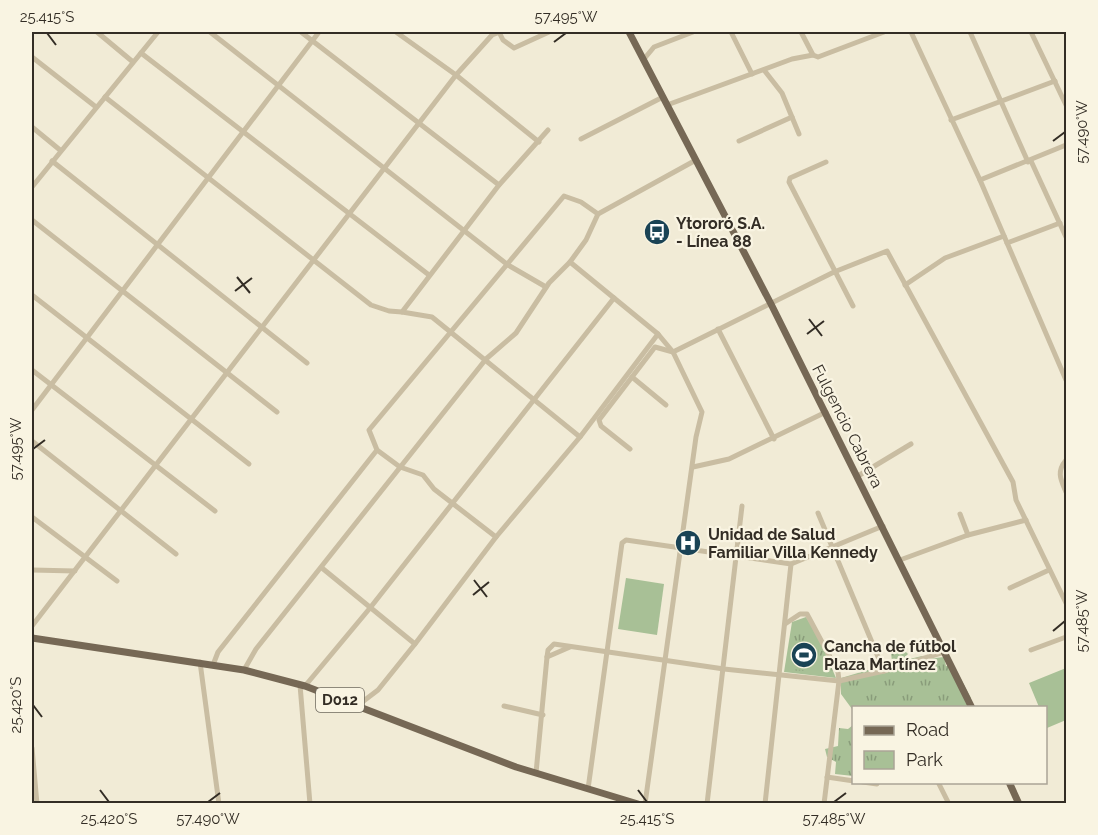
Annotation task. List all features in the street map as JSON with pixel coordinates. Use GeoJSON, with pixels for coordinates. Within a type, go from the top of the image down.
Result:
{"type":"FeatureCollection","features":[{"type":"Feature","properties":{"kind":"main road","name":"Fulgencio Cabrera"},"geometry":{"type":"LineString","coordinates":[[629,32],[826,412],[971,706]]}},
{"type":"Feature","properties":{"kind":"main road","name":"D012"},"geometry":{"type":"LineString","coordinates":[[32,638],[244,670],[302,686],[536,773],[638,804]]}},
{"type":"Feature","properties":{"kind":"main road"},"geometry":{"type":"LineString","coordinates":[[1009,784],[1019,804]]}},
{"type":"Feature","properties":{"kind":"street"},"geometry":{"type":"LineString","coordinates":[[97,32],[133,62]]}},
{"type":"Feature","properties":{"kind":"street"},"geometry":{"type":"LineString","coordinates":[[32,187],[158,32]]}},
{"type":"Feature","properties":{"kind":"street"},"geometry":{"type":"LineString","coordinates":[[210,32],[508,265],[546,287]]}},
{"type":"Feature","properties":{"kind":"street"},"geometry":{"type":"LineString","coordinates":[[301,32],[499,185]]}},
{"type":"Feature","properties":{"kind":"street"},"geometry":{"type":"LineString","coordinates":[[32,410],[319,32]]}},
{"type":"Feature","properties":{"kind":"street"},"geometry":{"type":"LineString","coordinates":[[396,32],[456,75],[538,142]]}},
{"type":"Feature","properties":{"kind":"street"},"geometry":{"type":"LineString","coordinates":[[32,626],[490,33],[499,32],[503,40],[514,48],[549,32]]}},
{"type":"Feature","properties":{"kind":"street"},"geometry":{"type":"LineString","coordinates":[[644,59],[654,47],[693,32]]}},
{"type":"Feature","properties":{"kind":"street"},"geometry":{"type":"LineString","coordinates":[[731,32],[752,74]]}},
{"type":"Feature","properties":{"kind":"street"},"geometry":{"type":"LineString","coordinates":[[801,32],[813,55]]}},
{"type":"Feature","properties":{"kind":"street"},"geometry":{"type":"LineString","coordinates":[[667,105],[764,70],[813,55],[824,56],[884,32]]}},
{"type":"Feature","properties":{"kind":"street"},"geometry":{"type":"LineString","coordinates":[[911,32],[980,180],[1066,380]]}},
{"type":"Feature","properties":{"kind":"street"},"geometry":{"type":"LineString","coordinates":[[970,32],[1066,237]]}},
{"type":"Feature","properties":{"kind":"street"},"geometry":{"type":"LineString","coordinates":[[1031,32],[1066,105]]}},
{"type":"Feature","properties":{"kind":"street"},"geometry":{"type":"LineString","coordinates":[[141,53],[429,275]]}},
{"type":"Feature","properties":{"kind":"street"},"geometry":{"type":"LineString","coordinates":[[32,57],[96,107]]}},
{"type":"Feature","properties":{"kind":"street"},"geometry":{"type":"LineString","coordinates":[[764,70],[782,93],[799,134]]}},
{"type":"Feature","properties":{"kind":"street"},"geometry":{"type":"LineString","coordinates":[[951,120],[1055,81]]}},
{"type":"Feature","properties":{"kind":"street"},"geometry":{"type":"LineString","coordinates":[[105,97],[207,179],[371,304],[389,311],[432,317],[580,437]]}},
{"type":"Feature","properties":{"kind":"street"},"geometry":{"type":"LineString","coordinates":[[581,139],[663,97]]}},
{"type":"Feature","properties":{"kind":"street"},"geometry":{"type":"LineString","coordinates":[[739,141],[792,117]]}},
{"type":"Feature","properties":{"kind":"street"},"geometry":{"type":"LineString","coordinates":[[32,127],[60,150]]}},
{"type":"Feature","properties":{"kind":"street"},"geometry":{"type":"LineString","coordinates":[[402,312],[499,185],[548,130]]}},
{"type":"Feature","properties":{"kind":"street"},"geometry":{"type":"LineString","coordinates":[[980,180],[1030,162],[1066,145]]}},
{"type":"Feature","properties":{"kind":"street"},"geometry":{"type":"LineString","coordinates":[[244,670],[256,649],[486,359],[516,333],[546,287],[570,262],[586,240],[598,214],[696,160]]}},
{"type":"Feature","properties":{"kind":"street"},"geometry":{"type":"LineString","coordinates":[[52,161],[307,363]]}},
{"type":"Feature","properties":{"kind":"street"},"geometry":{"type":"LineString","coordinates":[[826,162],[789,180],[853,306]]}},
{"type":"Feature","properties":{"kind":"street"},"geometry":{"type":"LineString","coordinates":[[496,537],[434,489],[423,475],[400,467],[377,450],[369,430],[564,196],[580,202],[598,214]]}},
{"type":"Feature","properties":{"kind":"street"},"geometry":{"type":"LineString","coordinates":[[32,220],[277,412]]}},
{"type":"Feature","properties":{"kind":"street"},"geometry":{"type":"LineString","coordinates":[[1007,243],[1060,223]]}},
{"type":"Feature","properties":{"kind":"street"},"geometry":{"type":"LineString","coordinates":[[905,285],[945,258],[1004,236]]}},
{"type":"Feature","properties":{"kind":"street"},"geometry":{"type":"LineString","coordinates":[[630,448],[605,429],[599,421],[655,347],[673,352],[834,272],[888,251],[1013,482],[1016,500],[1066,603]]}},
{"type":"Feature","properties":{"kind":"street"},"geometry":{"type":"LineString","coordinates":[[570,262],[658,334],[673,352],[702,412],[696,437],[645,804]]}},
{"type":"Feature","properties":{"kind":"street"},"geometry":{"type":"LineString","coordinates":[[32,295],[249,464]]}},
{"type":"Feature","properties":{"kind":"street"},"geometry":{"type":"LineString","coordinates":[[310,804],[302,686],[370,608],[614,298]]}},
{"type":"Feature","properties":{"kind":"street"},"geometry":{"type":"LineString","coordinates":[[718,329],[774,439]]}},
{"type":"Feature","properties":{"kind":"street"},"geometry":{"type":"LineString","coordinates":[[357,706],[378,690],[496,537],[580,437],[658,334]]}},
{"type":"Feature","properties":{"kind":"street"},"geometry":{"type":"LineString","coordinates":[[32,369],[215,511]]}},
{"type":"Feature","properties":{"kind":"street"},"geometry":{"type":"LineString","coordinates":[[632,377],[666,405]]}},
{"type":"Feature","properties":{"kind":"street"},"geometry":{"type":"LineString","coordinates":[[693,467],[729,459],[826,412]]}},
{"type":"Feature","properties":{"kind":"street"},"geometry":{"type":"LineString","coordinates":[[32,441],[176,554]]}},
{"type":"Feature","properties":{"kind":"street"},"geometry":{"type":"LineString","coordinates":[[858,476],[911,444]]}},
{"type":"Feature","properties":{"kind":"street"},"geometry":{"type":"LineString","coordinates":[[213,665],[218,652],[377,450]]}},
{"type":"Feature","properties":{"kind":"street"},"geometry":{"type":"LineString","coordinates":[[1066,460],[1060,469],[1060,478],[1066,492]]}},
{"type":"Feature","properties":{"kind":"street"},"geometry":{"type":"LineString","coordinates":[[707,804],[742,506]]}},
{"type":"Feature","properties":{"kind":"street"},"geometry":{"type":"LineString","coordinates":[[818,513],[884,671]]}},
{"type":"Feature","properties":{"kind":"street"},"geometry":{"type":"LineString","coordinates":[[960,514],[968,535]]}},
{"type":"Feature","properties":{"kind":"street"},"geometry":{"type":"LineString","coordinates":[[32,517],[117,582]]}},
{"type":"Feature","properties":{"kind":"street"},"geometry":{"type":"LineString","coordinates":[[900,560],[968,535],[1026,520]]}},
{"type":"Feature","properties":{"kind":"street"},"geometry":{"type":"LineString","coordinates":[[588,789],[609,652],[622,543],[626,540],[791,564],[883,526]]}},
{"type":"Feature","properties":{"kind":"street"},"geometry":{"type":"LineString","coordinates":[[765,804],[791,564]]}},
{"type":"Feature","properties":{"kind":"street"},"geometry":{"type":"LineString","coordinates":[[322,568],[415,644]]}},
{"type":"Feature","properties":{"kind":"street"},"geometry":{"type":"LineString","coordinates":[[32,570],[75,571]]}},
{"type":"Feature","properties":{"kind":"street"},"geometry":{"type":"LineString","coordinates":[[1010,588],[1049,570]]}},
{"type":"Feature","properties":{"kind":"street"},"geometry":{"type":"LineString","coordinates":[[785,624],[800,615],[807,614],[833,659],[839,681],[824,804]]}},
{"type":"Feature","properties":{"kind":"street"},"geometry":{"type":"LineString","coordinates":[[1031,650],[1066,637]]}},
{"type":"Feature","properties":{"kind":"street"},"geometry":{"type":"LineString","coordinates":[[536,773],[547,657],[548,650],[554,644],[724,669],[839,681],[884,671],[944,652]]}},
{"type":"Feature","properties":{"kind":"street"},"geometry":{"type":"LineString","coordinates":[[547,657],[570,647]]}},
{"type":"Feature","properties":{"kind":"street"},"geometry":{"type":"LineString","coordinates":[[200,662],[219,804]]}},
{"type":"Feature","properties":{"kind":"street"},"geometry":{"type":"LineString","coordinates":[[504,706],[543,716]]}},
{"type":"Feature","properties":{"kind":"street"},"geometry":{"type":"LineString","coordinates":[[32,748],[37,804]]}},
{"type":"Feature","properties":{"kind":"street"},"geometry":{"type":"LineString","coordinates":[[827,777],[852,781]]}},
{"type":"Feature","properties":{"kind":"street"},"geometry":{"type":"LineString","coordinates":[[939,784],[949,804]]}},
{"type":"Feature","properties":{"kind":"green space"},"geometry":{"type":"Polygon","coordinates":[[[626,578],[664,584],[657,635],[618,629],[626,578]]]}},
{"type":"Feature","properties":{"kind":"green space"},"geometry":{"type":"Polygon","coordinates":[[[806,617],[818,636],[836,678],[784,672],[792,622],[806,617]]]}},
{"type":"Feature","properties":{"kind":"green space","name":"Cancha de fútbol Plaza Martínez"},"geometry":{"type":"Polygon","coordinates":[[[792,641],[818,641],[818,671],[788,669],[792,641]]]}},
{"type":"Feature","properties":{"kind":"green space"},"geometry":{"type":"Polygon","coordinates":[[[897,643],[908,654],[901,661],[922,656],[927,659],[944,657],[946,666],[954,666],[971,698],[965,702],[973,706],[852,706],[852,709],[841,694],[841,678],[868,670],[874,671],[892,661],[890,645],[897,643]]]}},
{"type":"Feature","properties":{"kind":"green space"},"geometry":{"type":"Polygon","coordinates":[[[1066,668],[1066,720],[1047,728],[1047,706],[1039,706],[1029,683],[1066,668]]]}},
{"type":"Feature","properties":{"kind":"green space"},"geometry":{"type":"Polygon","coordinates":[[[852,726],[852,776],[835,774],[836,762],[827,757],[825,749],[838,746],[839,728],[848,729],[852,726]]]}},
{"type":"Feature","properties":{"kind":"place","name":"Ytororó S.A. - Línea 88"},"geometry":{"type":"Point","coordinates":[657,232]}},
{"type":"Feature","properties":{"kind":"place","name":"Unidad de Salud Familiar Villa Kennedy"},"geometry":{"type":"Point","coordinates":[688,543]}},
{"type":"Feature","properties":{"kind":"place","name":"Cancha de fútbol Plaza Martínez"},"geometry":{"type":"Point","coordinates":[804,655]}}]}
